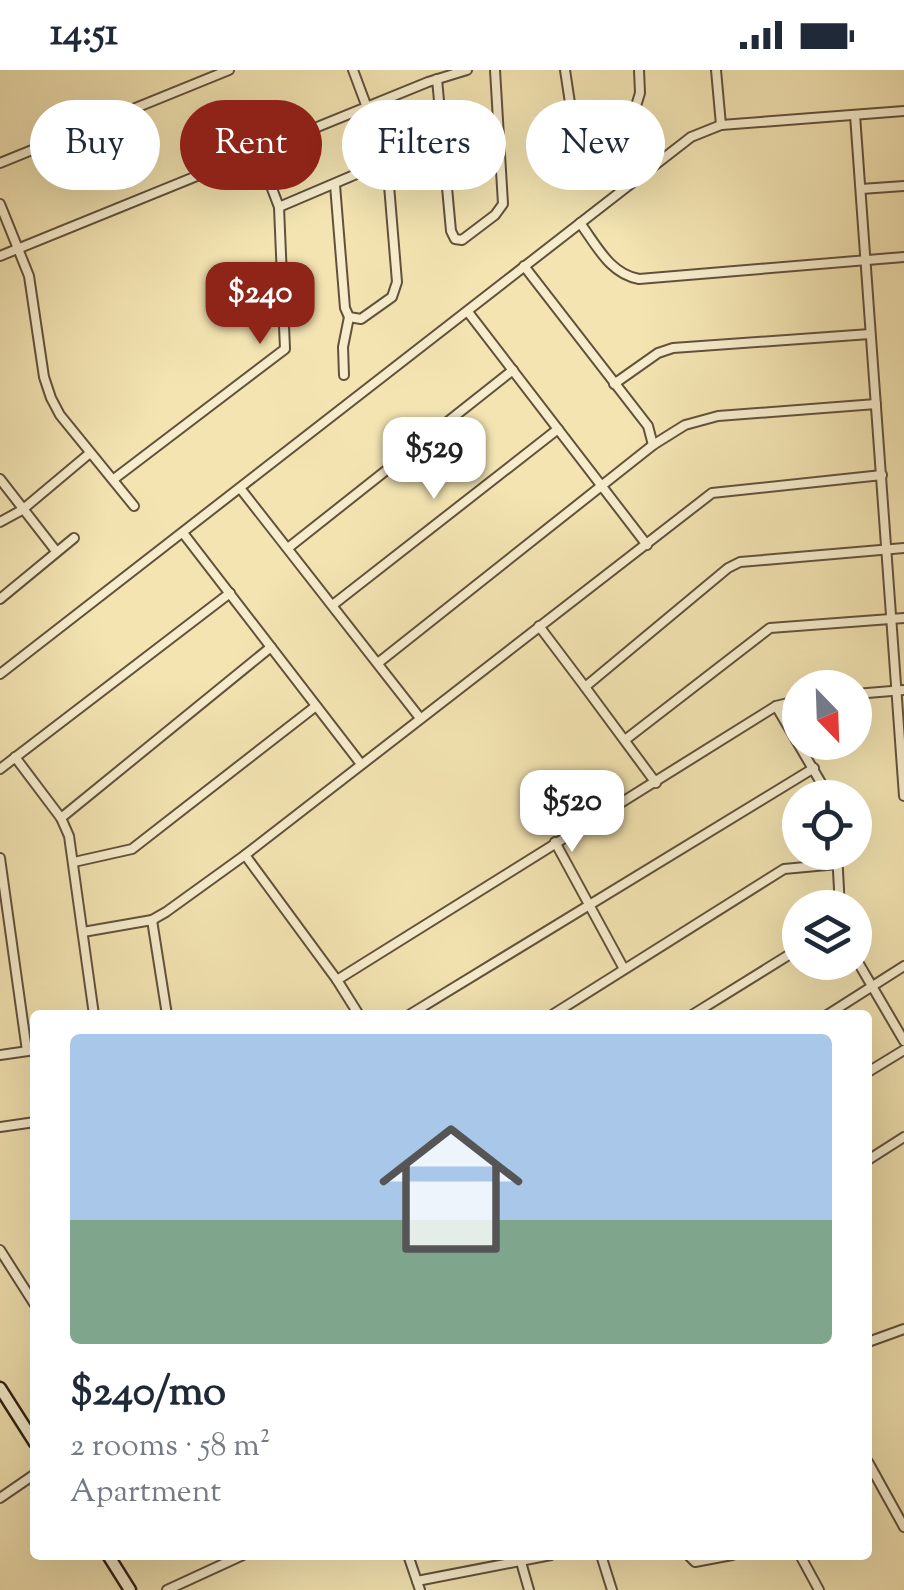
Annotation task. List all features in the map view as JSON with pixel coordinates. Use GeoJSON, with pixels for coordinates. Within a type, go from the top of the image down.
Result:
{"type":"FeatureCollection","features":[{"type":"Feature","properties":{"kind":"street"},"geometry":{"type":"LineString","coordinates":[[0,162],[228,70]]}},
{"type":"Feature","properties":{"kind":"street"},"geometry":{"type":"LineString","coordinates":[[352,70],[363,100]]}},
{"type":"Feature","properties":{"kind":"street"},"geometry":{"type":"LineString","coordinates":[[425,70],[433,80],[451,231],[455,239],[462,240],[495,216],[503,204],[496,70]]}},
{"type":"Feature","properties":{"kind":"street"},"geometry":{"type":"LineString","coordinates":[[385,100],[468,70]]}},
{"type":"Feature","properties":{"kind":"street"},"geometry":{"type":"LineString","coordinates":[[565,70],[575,136],[582,146],[636,106],[639,70]]}},
{"type":"Feature","properties":{"kind":"street"},"geometry":{"type":"LineString","coordinates":[[716,70],[721,125]]}},
{"type":"Feature","properties":{"kind":"street"},"geometry":{"type":"LineString","coordinates":[[0,674],[691,137],[721,125],[904,112]]}},
{"type":"Feature","properties":{"kind":"street"},"geometry":{"type":"LineString","coordinates":[[856,115],[904,796]]}},
{"type":"Feature","properties":{"kind":"street"},"geometry":{"type":"LineString","coordinates":[[279,208],[342,182]]}},
{"type":"Feature","properties":{"kind":"street"},"geometry":{"type":"LineString","coordinates":[[0,256],[180,183]]}},
{"type":"Feature","properties":{"kind":"street"},"geometry":{"type":"LineString","coordinates":[[335,185],[348,317],[344,374]]}},
{"type":"Feature","properties":{"kind":"street"},"geometry":{"type":"LineString","coordinates":[[861,189],[904,186]]}},
{"type":"Feature","properties":{"kind":"street"},"geometry":{"type":"LineString","coordinates":[[114,479],[285,349],[279,208],[272,190]]}},
{"type":"Feature","properties":{"kind":"street"},"geometry":{"type":"LineString","coordinates":[[348,317],[360,319],[368,315],[397,290],[388,190]]}},
{"type":"Feature","properties":{"kind":"street"},"geometry":{"type":"LineString","coordinates":[[0,204],[33,293],[47,389],[56,409],[134,506]]}},
{"type":"Feature","properties":{"kind":"street"},"geometry":{"type":"LineString","coordinates":[[580,223],[615,270],[639,279],[904,257]]}},
{"type":"Feature","properties":{"kind":"street"},"geometry":{"type":"LineString","coordinates":[[524,266],[648,426],[653,446]]}},
{"type":"Feature","properties":{"kind":"street"},"geometry":{"type":"LineString","coordinates":[[468,312],[647,544]]}},
{"type":"Feature","properties":{"kind":"street"},"geometry":{"type":"LineString","coordinates":[[614,384],[673,348],[870,334]]}},
{"type":"Feature","properties":{"kind":"street"},"geometry":{"type":"LineString","coordinates":[[288,548],[513,370]]}},
{"type":"Feature","properties":{"kind":"street"},"geometry":{"type":"LineString","coordinates":[[378,663],[653,446],[695,420],[876,404]]}},
{"type":"Feature","properties":{"kind":"street"},"geometry":{"type":"LineString","coordinates":[[648,426],[670,434]]}},
{"type":"Feature","properties":{"kind":"street"},"geometry":{"type":"LineString","coordinates":[[334,604],[558,429]]}},
{"type":"Feature","properties":{"kind":"street"},"geometry":{"type":"LineString","coordinates":[[0,522],[22,510],[90,453]]}},
{"type":"Feature","properties":{"kind":"street"},"geometry":{"type":"LineString","coordinates":[[83,932],[152,920],[244,855],[712,493],[882,476]]}},
{"type":"Feature","properties":{"kind":"street"},"geometry":{"type":"LineString","coordinates":[[0,479],[56,551]]}},
{"type":"Feature","properties":{"kind":"street"},"geometry":{"type":"LineString","coordinates":[[240,488],[420,718]]}},
{"type":"Feature","properties":{"kind":"street"},"geometry":{"type":"LineString","coordinates":[[183,532],[361,764]]}},
{"type":"Feature","properties":{"kind":"street"},"geometry":{"type":"LineString","coordinates":[[0,599],[74,538]]}},
{"type":"Feature","properties":{"kind":"street"},"geometry":{"type":"LineString","coordinates":[[585,686],[740,562],[904,548]]}},
{"type":"Feature","properties":{"kind":"street"},"geometry":{"type":"LineString","coordinates":[[0,769],[230,593]]}},
{"type":"Feature","properties":{"kind":"street"},"geometry":{"type":"LineString","coordinates":[[625,740],[770,628],[904,618]]}},
{"type":"Feature","properties":{"kind":"street"},"geometry":{"type":"LineString","coordinates":[[540,626],[656,782]]}},
{"type":"Feature","properties":{"kind":"street"},"geometry":{"type":"LineString","coordinates":[[61,818],[270,647]]}},
{"type":"Feature","properties":{"kind":"street"},"geometry":{"type":"LineString","coordinates":[[872,693],[899,691]]}},
{"type":"Feature","properties":{"kind":"street"},"geometry":{"type":"LineString","coordinates":[[337,980],[782,704]]}},
{"type":"Feature","properties":{"kind":"street"},"geometry":{"type":"LineString","coordinates":[[74,862],[132,849],[316,706]]}},
{"type":"Feature","properties":{"kind":"street"},"geometry":{"type":"LineString","coordinates":[[776,706],[820,780]]}},
{"type":"Feature","properties":{"kind":"street"},"geometry":{"type":"LineString","coordinates":[[15,757],[70,836],[93,1010]]}},
{"type":"Feature","properties":{"kind":"street"},"geometry":{"type":"LineString","coordinates":[[417,1010],[814,768]]}},
{"type":"Feature","properties":{"kind":"street"},"geometry":{"type":"LineString","coordinates":[[556,842],[624,968]]}},
{"type":"Feature","properties":{"kind":"street"},"geometry":{"type":"LineString","coordinates":[[244,855],[356,1010]]}},
{"type":"Feature","properties":{"kind":"street"},"geometry":{"type":"LineString","coordinates":[[0,858],[30,1044]]}},
{"type":"Feature","properties":{"kind":"street"},"geometry":{"type":"LineString","coordinates":[[560,1010],[784,870]]}},
{"type":"Feature","properties":{"kind":"street"},"geometry":{"type":"LineString","coordinates":[[152,920],[166,1010]]}},
{"type":"Feature","properties":{"kind":"street"},"geometry":{"type":"LineString","coordinates":[[700,1010],[782,959]]}},
{"type":"Feature","properties":{"kind":"street"},"geometry":{"type":"LineString","coordinates":[[835,1010],[904,966]]}},
{"type":"Feature","properties":{"kind":"street"},"geometry":{"type":"LineString","coordinates":[[868,980],[904,1042]]}},
{"type":"Feature","properties":{"kind":"street"},"geometry":{"type":"LineString","coordinates":[[0,1055],[30,1050]]}},
{"type":"Feature","properties":{"kind":"street"},"geometry":{"type":"LineString","coordinates":[[872,1070],[904,1050]]}},
{"type":"Feature","properties":{"kind":"street"},"geometry":{"type":"LineString","coordinates":[[0,1127],[30,1125]]}},
{"type":"Feature","properties":{"kind":"street"},"geometry":{"type":"LineString","coordinates":[[872,1157],[904,1137]]}},
{"type":"Feature","properties":{"kind":"street"},"geometry":{"type":"LineString","coordinates":[[0,1250],[30,1297]]}},
{"type":"Feature","properties":{"kind":"street"},"geometry":{"type":"LineString","coordinates":[[872,1341],[904,1329]]}},
{"type":"Feature","properties":{"kind":"street"},"geometry":{"type":"LineString","coordinates":[[0,1388],[30,1435]]}},
{"type":"Feature","properties":{"kind":"street"},"geometry":{"type":"LineString","coordinates":[[872,1469],[904,1527]]}},
{"type":"Feature","properties":{"kind":"street"},"geometry":{"type":"LineString","coordinates":[[0,1498],[30,1477]]}},
{"type":"Feature","properties":{"kind":"street"},"geometry":{"type":"LineString","coordinates":[[111,1560],[130,1590]]}},
{"type":"Feature","properties":{"kind":"street"},"geometry":{"type":"LineString","coordinates":[[167,1590],[232,1560]]}},
{"type":"Feature","properties":{"kind":"street"},"geometry":{"type":"LineString","coordinates":[[410,1560],[419,1585],[527,1560]]}},
{"type":"Feature","properties":{"kind":"street"},"geometry":{"type":"LineString","coordinates":[[603,1560],[612,1590]]}},
{"type":"Feature","properties":{"kind":"street"},"geometry":{"type":"LineString","coordinates":[[803,1560],[819,1590]]}},
{"type":"Feature","properties":{"kind":"street"},"geometry":{"type":"LineString","coordinates":[[521,1562],[529,1590]]}}]}
